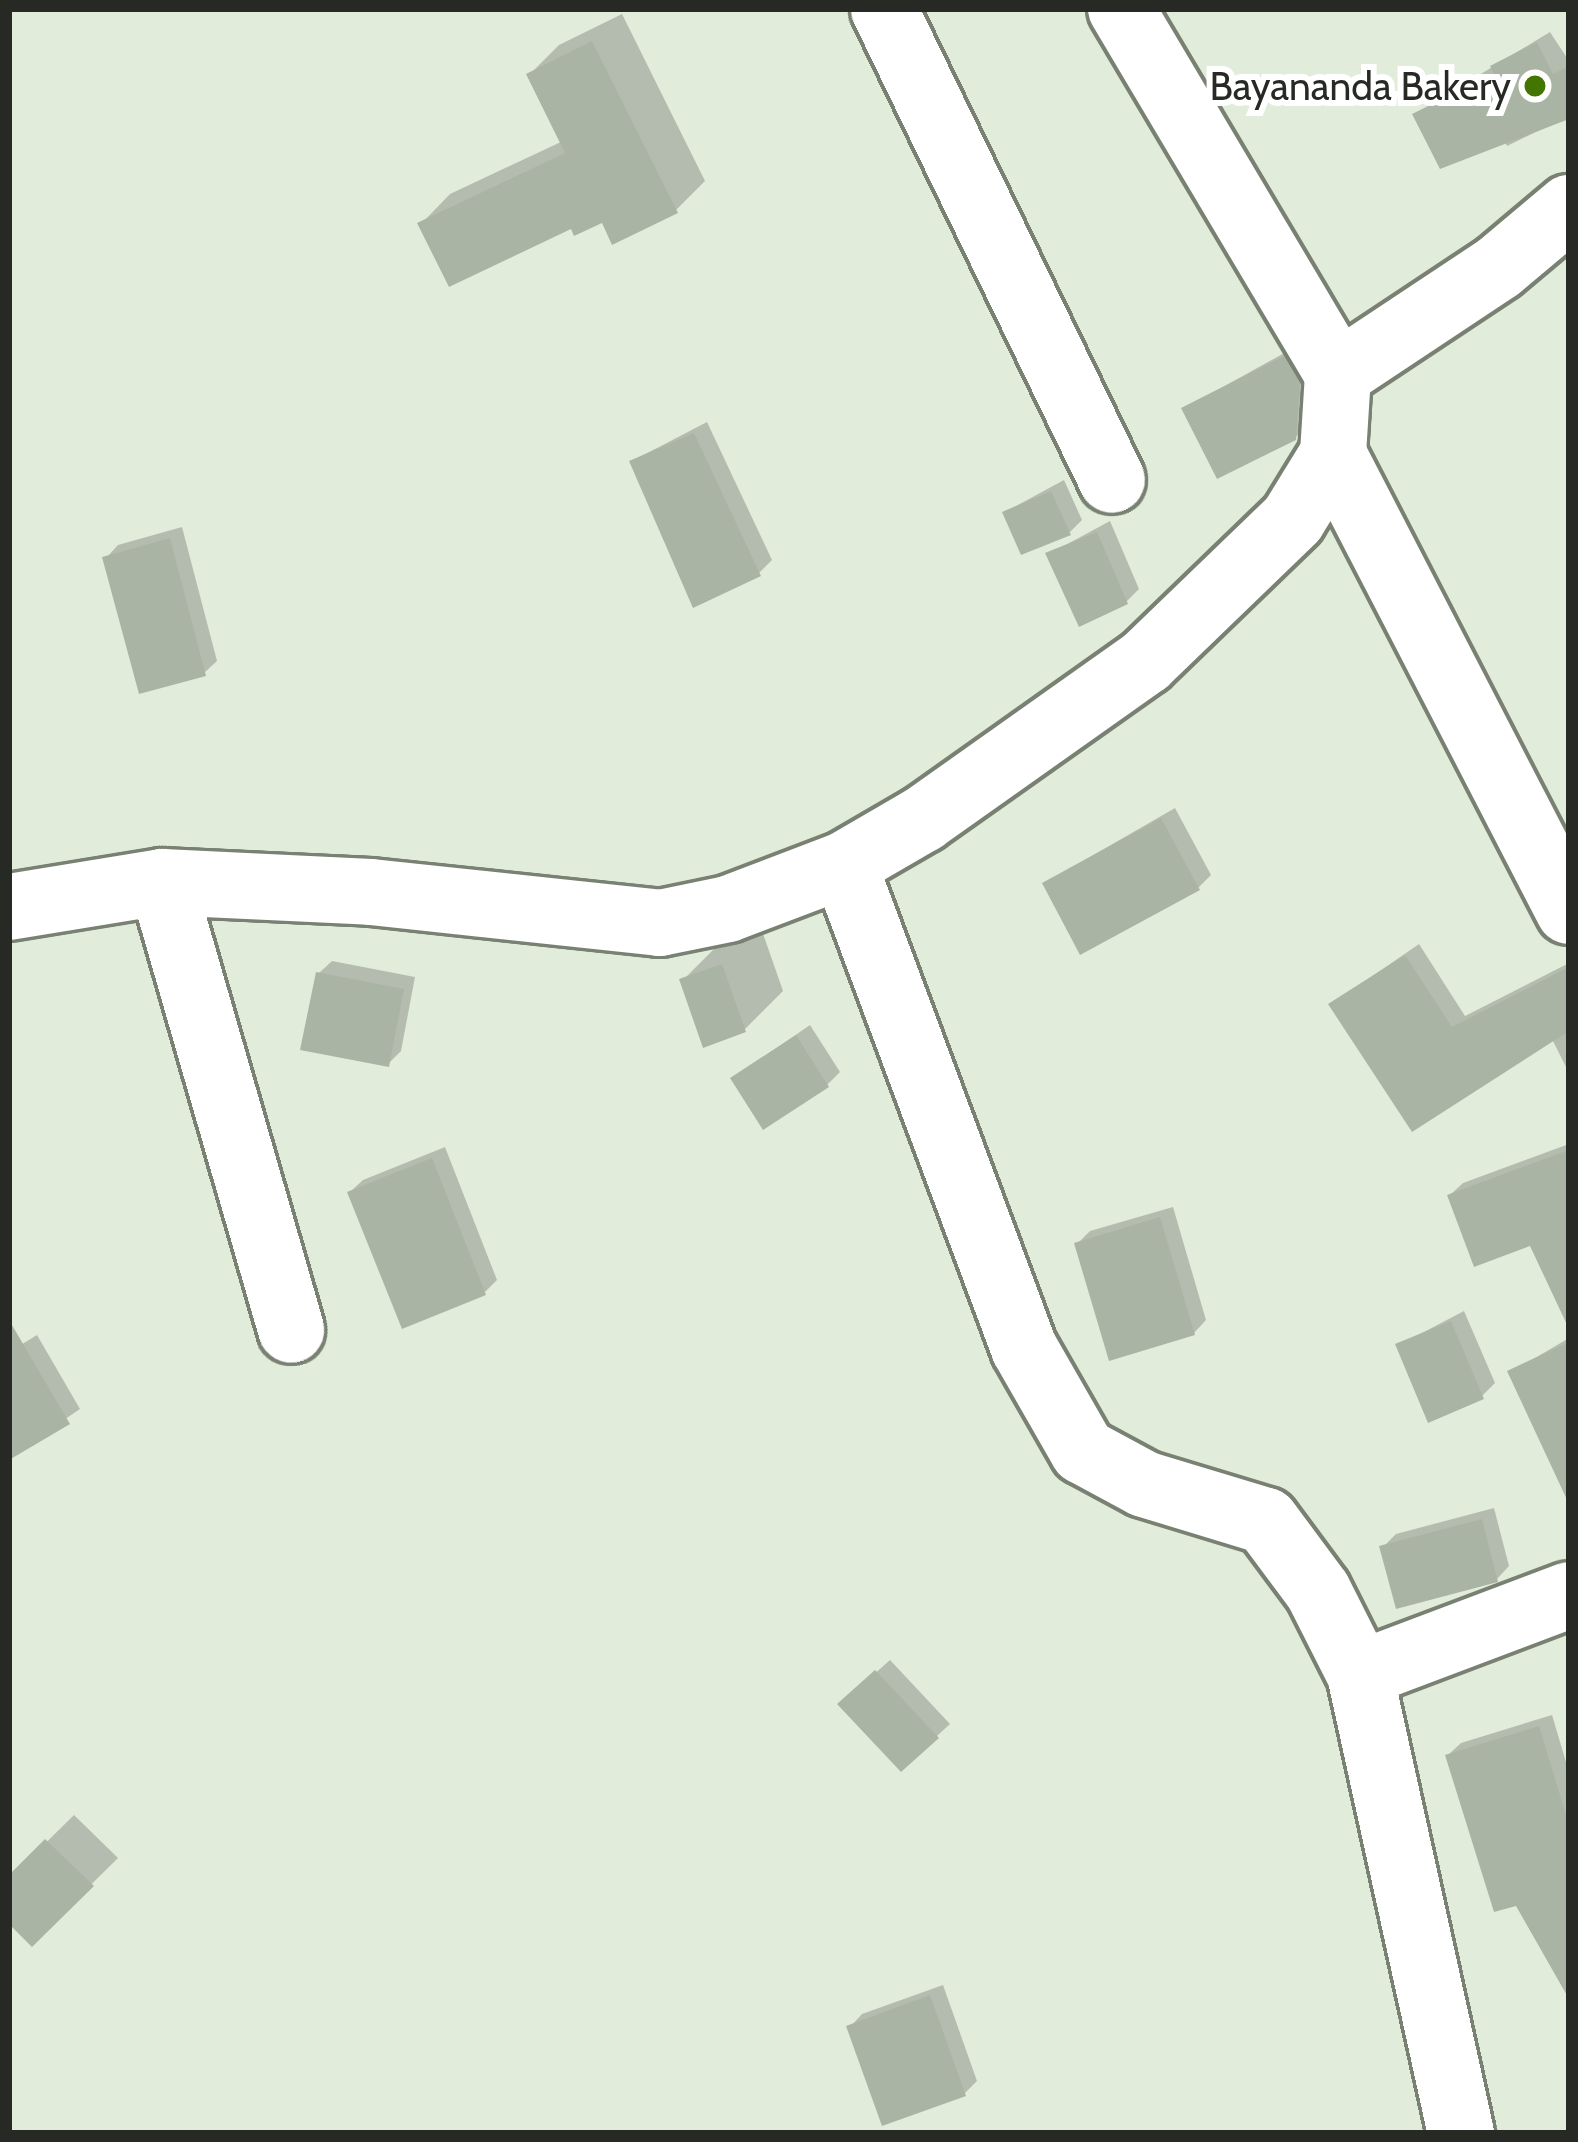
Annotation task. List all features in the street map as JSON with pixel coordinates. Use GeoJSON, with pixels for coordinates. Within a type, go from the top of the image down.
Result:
{"type":"FeatureCollection","features":[{"type":"Feature","properties":{"kind":"street"},"geometry":{"type":"LineString","coordinates":[[884,9],[1112,480]]}},
{"type":"Feature","properties":{"kind":"street"},"geometry":{"type":"LineString","coordinates":[[12,899],[162,882],[371,892],[660,923],[728,909],[844,865],[923,819],[1145,662],[1293,520],[1333,454],[1338,374],[1121,9]]}},
{"type":"Feature","properties":{"kind":"street"},"geometry":{"type":"LineString","coordinates":[[1338,374],[1499,267],[1569,208]]}},
{"type":"Feature","properties":{"kind":"street"},"geometry":{"type":"LineString","coordinates":[[1333,454],[1569,910]]}},
{"type":"Feature","properties":{"kind":"street"},"geometry":{"type":"LineString","coordinates":[[844,865],[1024,1348],[1083,1451],[1144,1484],[1266,1521],[1318,1591],[1360,1675],[1460,2133]]}},
{"type":"Feature","properties":{"kind":"street"},"geometry":{"type":"LineString","coordinates":[[162,882],[291,1330]]}},
{"type":"Feature","properties":{"kind":"street"},"geometry":{"type":"LineString","coordinates":[[1360,1675],[1569,1595]]}},
{"type":"Feature","properties":{"kind":"building"},"geometry":{"type":"Polygon","coordinates":[[[592,41],[678,213],[612,245],[602,223],[574,236],[571,229],[449,287],[417,223],[565,153],[526,74],[592,41]]]}},
{"type":"Feature","properties":{"kind":"building"},"geometry":{"type":"Polygon","coordinates":[[[1537,42],[1553,74],[1569,66],[1569,119],[1440,169],[1412,114],[1494,74],[1490,66],[1537,42]]]}},
{"type":"Feature","properties":{"kind":"building"},"geometry":{"type":"Polygon","coordinates":[[[1284,356],[1300,383],[1296,440],[1217,479],[1181,408],[1284,356]]]}},
{"type":"Feature","properties":{"kind":"building"},"geometry":{"type":"Polygon","coordinates":[[[694,433],[761,576],[693,608],[629,461],[694,433]]]}},
{"type":"Feature","properties":{"kind":"building"},"geometry":{"type":"Polygon","coordinates":[[[1051,491],[1071,535],[1021,555],[1002,512],[1051,491]]]}},
{"type":"Feature","properties":{"kind":"building"},"geometry":{"type":"Polygon","coordinates":[[[1097,532],[1128,604],[1079,627],[1045,553],[1097,532]]]}},
{"type":"Feature","properties":{"kind":"building"},"geometry":{"type":"Polygon","coordinates":[[[170,538],[206,676],[139,694],[102,557],[170,538]]]}},
{"type":"Feature","properties":{"kind":"building"},"geometry":{"type":"Polygon","coordinates":[[[1161,818],[1200,890],[1080,955],[1042,883],[1161,818]]]}},
{"type":"Feature","properties":{"kind":"building"},"geometry":{"type":"Polygon","coordinates":[[[1405,955],[1452,1027],[1569,967],[1569,1031],[1412,1132],[1328,1004],[1405,955]]]}},
{"type":"Feature","properties":{"kind":"building"},"geometry":{"type":"Polygon","coordinates":[[[722,964],[746,1032],[703,1048],[679,979],[722,964]]]}},
{"type":"Feature","properties":{"kind":"building"},"geometry":{"type":"Polygon","coordinates":[[[316,972],[404,989],[389,1067],[300,1050],[316,972]]]}},
{"type":"Feature","properties":{"kind":"building"},"geometry":{"type":"Polygon","coordinates":[[[796,1035],[829,1087],[763,1130],[730,1078],[796,1035]]]}},
{"type":"Feature","properties":{"kind":"building"},"geometry":{"type":"Polygon","coordinates":[[[1569,1150],[1569,1329],[1530,1246],[1474,1267],[1447,1195],[1569,1150]]]}},
{"type":"Feature","properties":{"kind":"building"},"geometry":{"type":"Polygon","coordinates":[[[432,1158],[486,1295],[402,1329],[347,1192],[432,1158]]]}},
{"type":"Feature","properties":{"kind":"building"},"geometry":{"type":"Polygon","coordinates":[[[1160,1217],[1195,1335],[1109,1361],[1074,1243],[1160,1217]]]}},
{"type":"Feature","properties":{"kind":"building"},"geometry":{"type":"Polygon","coordinates":[[[9,1320],[70,1424],[9,1460],[9,1320]]]}},
{"type":"Feature","properties":{"kind":"building"},"geometry":{"type":"Polygon","coordinates":[[[1451,1321],[1484,1399],[1428,1423],[1395,1344],[1451,1321]]]}},
{"type":"Feature","properties":{"kind":"building"},"geometry":{"type":"Polygon","coordinates":[[[1569,1342],[1569,1504],[1507,1371],[1569,1342]]]}},
{"type":"Feature","properties":{"kind":"building"},"geometry":{"type":"Polygon","coordinates":[[[1482,1519],[1498,1582],[1396,1609],[1379,1546],[1482,1519]]]}},
{"type":"Feature","properties":{"kind":"building"},"geometry":{"type":"Polygon","coordinates":[[[875,1670],[939,1738],[901,1772],[837,1704],[875,1670]]]}},
{"type":"Feature","properties":{"kind":"building"},"geometry":{"type":"Polygon","coordinates":[[[1539,1726],[1569,1825],[1569,1999],[1516,1906],[1494,1912],[1445,1755],[1539,1726]]]}},
{"type":"Feature","properties":{"kind":"building"},"geometry":{"type":"Polygon","coordinates":[[[45,1839],[94,1886],[32,1947],[9,1924],[9,1875],[45,1839]]]}},
{"type":"Feature","properties":{"kind":"building"},"geometry":{"type":"Polygon","coordinates":[[[930,1995],[966,2096],[882,2126],[846,2026],[930,1995]]]}},
{"type":"Feature","properties":{"kind":"place","name":"Bayananda Bakery"},"geometry":{"type":"Point","coordinates":[1535,86]}}]}
